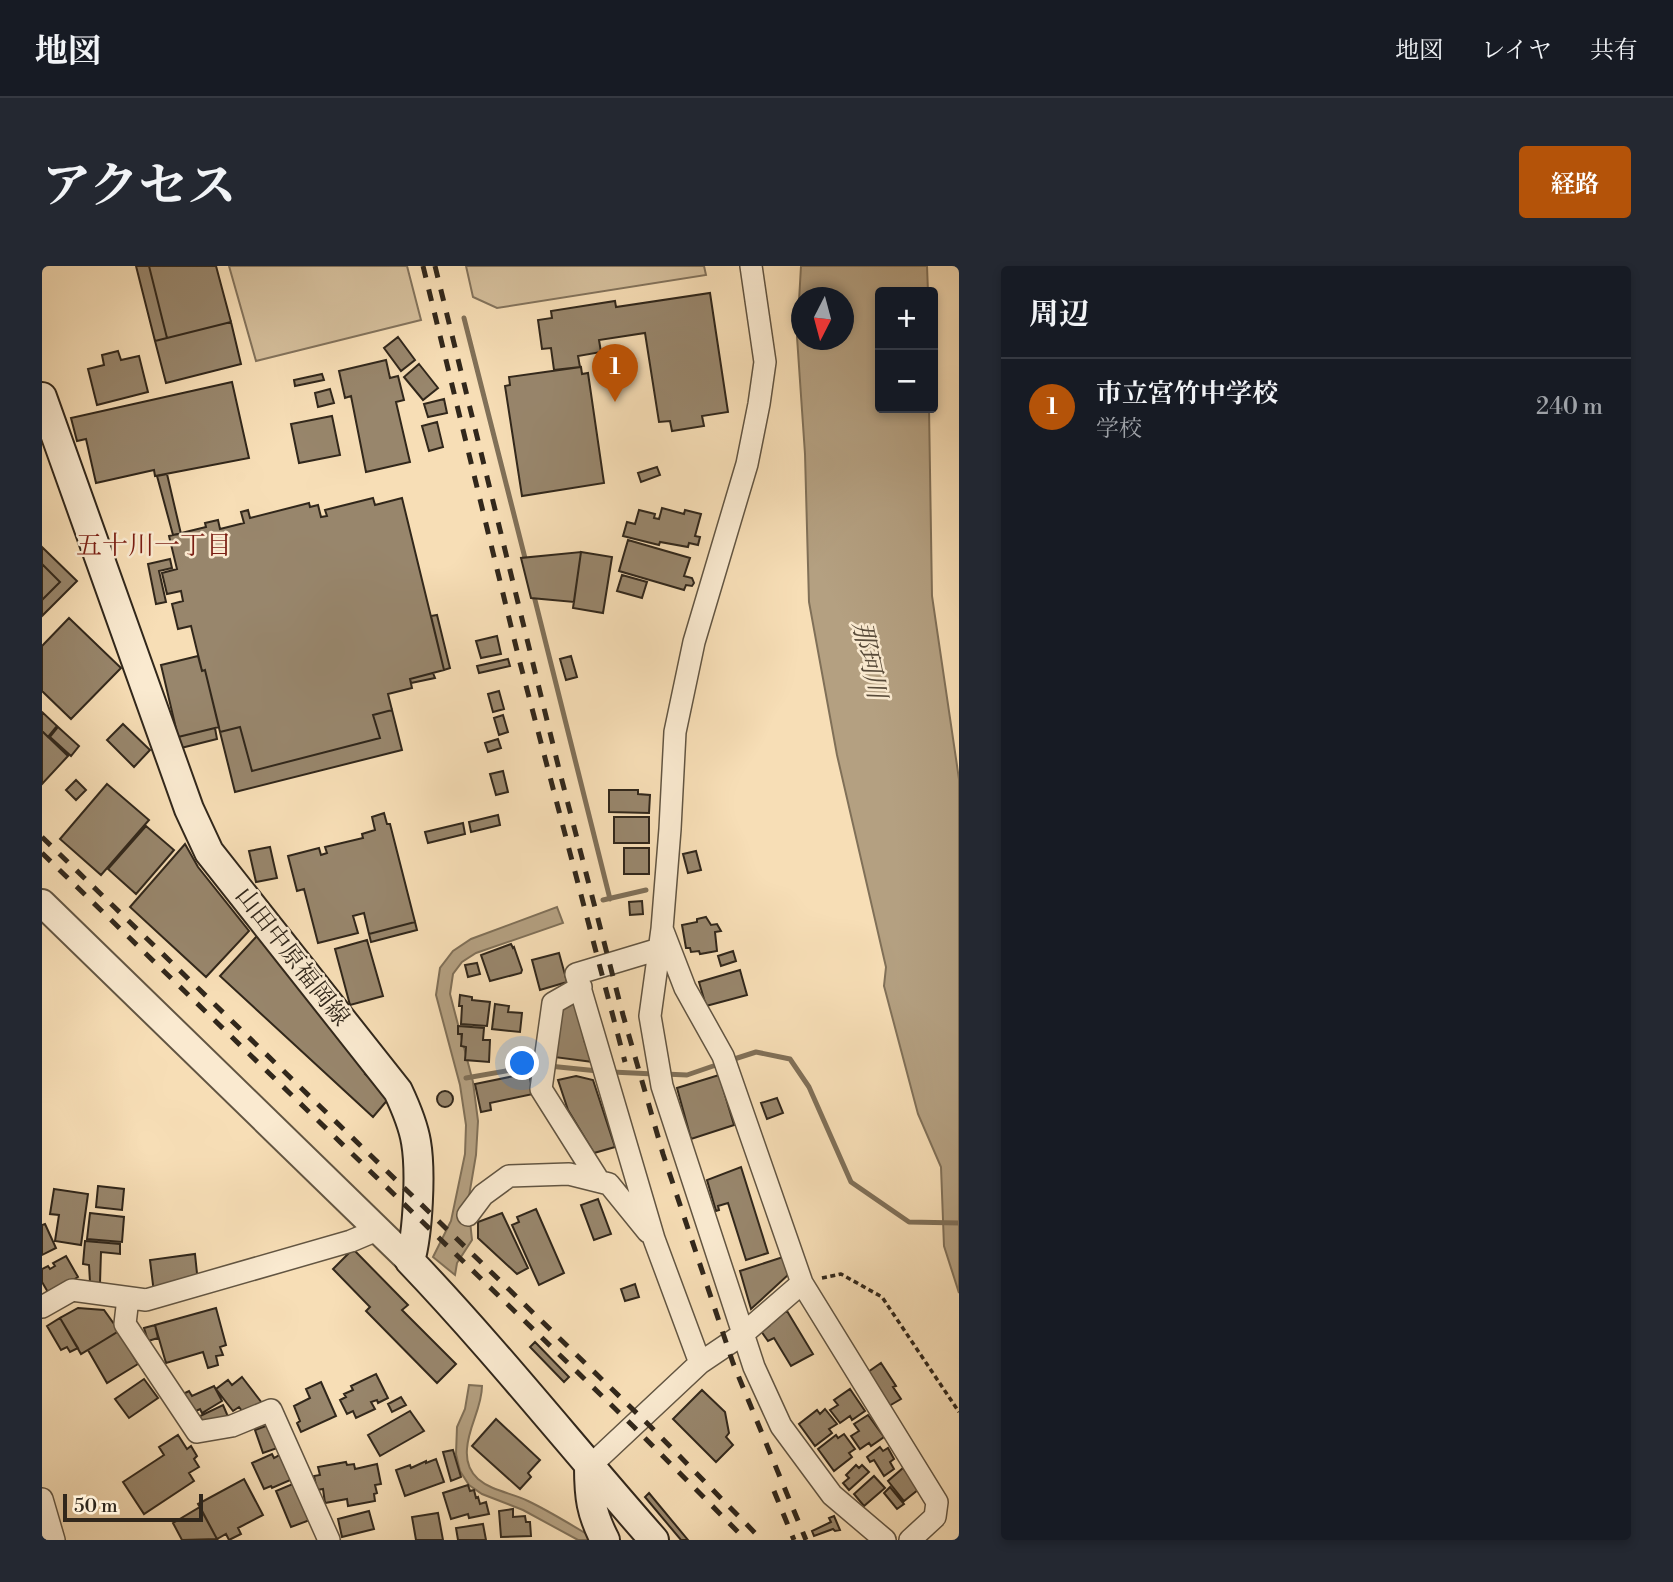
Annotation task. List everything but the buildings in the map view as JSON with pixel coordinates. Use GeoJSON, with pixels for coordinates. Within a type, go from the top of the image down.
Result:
{"type":"FeatureCollection","features":[{"type":"Feature","properties":{"kind":"main road","name":"山田中原福岡線"},"geometry":{"type":"LineString","coordinates":[[42,397],[52,453],[189,809],[209,852],[398,1091],[410,1116],[417,1144],[415,1244],[410,1261]]}},
{"type":"Feature","properties":{"kind":"main road"},"geometry":{"type":"LineString","coordinates":[[410,1261],[548,1415],[589,1467],[654,1540]]}},
{"type":"Feature","properties":{"kind":"main road"},"geometry":{"type":"LineString","coordinates":[[589,1467],[589,1498],[595,1521],[606,1540]]}},
{"type":"Feature","properties":{"kind":"street"},"geometry":{"type":"LineString","coordinates":[[751,266],[765,362],[747,464],[694,642],[675,732],[670,829],[650,1016],[663,1086],[754,1367],[781,1426],[832,1495],[884,1540]]}},
{"type":"Feature","properties":{"kind":"street"},"geometry":{"type":"LineString","coordinates":[[42,903],[410,1261]]}},
{"type":"Feature","properties":{"kind":"street"},"geometry":{"type":"LineString","coordinates":[[660,939],[576,974],[654,1239],[701,1363]]}},
{"type":"Feature","properties":{"kind":"street"},"geometry":{"type":"LineString","coordinates":[[660,939],[723,1056],[802,1283],[937,1502],[935,1517],[910,1540]]}},
{"type":"Feature","properties":{"kind":"street"},"geometry":{"type":"LineString","coordinates":[[581,987],[553,1003],[541,1089],[599,1181]]}},
{"type":"Feature","properties":{"kind":"street"},"geometry":{"type":"LineString","coordinates":[[468,1215],[483,1195],[509,1176],[569,1174],[609,1184],[654,1239]]}},
{"type":"Feature","properties":{"kind":"street"},"geometry":{"type":"LineString","coordinates":[[42,1307],[72,1290],[146,1300],[351,1241],[377,1230]]}},
{"type":"Feature","properties":{"kind":"street"},"geometry":{"type":"LineString","coordinates":[[589,1467],[701,1363],[743,1334],[802,1283]]}},
{"type":"Feature","properties":{"kind":"street"},"geometry":{"type":"LineString","coordinates":[[128,1298],[125,1324],[197,1432],[232,1426],[271,1410],[328,1540]]}},
{"type":"Feature","properties":{"kind":"street"},"geometry":{"type":"LineString","coordinates":[[42,1499],[54,1540]]}},
{"type":"Feature","properties":{"kind":"path"},"geometry":{"type":"LineString","coordinates":[[802,1283],[841,1274],[882,1297],[959,1412]]}},
{"type":"Feature","properties":{"kind":"shaded area"},"geometry":{"type":"Polygon","coordinates":[[[229,266],[407,266],[421,320],[256,361],[229,266]]]}},
{"type":"Feature","properties":{"kind":"shaded area"},"geometry":{"type":"Polygon","coordinates":[[[466,266],[704,266],[706,275],[497,308],[473,297],[466,266]]]}},
{"type":"Feature","properties":{"kind":"water","name":"那珂川"},"geometry":{"type":"Polygon","coordinates":[[[801,266],[927,266],[928,287],[875,287],[875,413],[929,413],[932,596],[959,779],[959,1293],[944,1246],[941,1167],[918,1114],[884,986],[886,967],[837,755],[809,602],[805,454],[798,350],[854,350],[854,287],[800,287],[801,266]]]}},
{"type":"Feature","properties":{"kind":"water"},"geometry":{"type":"Polygon","coordinates":[[[557,907],[563,923],[476,953],[462,962],[453,974],[450,994],[473,1082],[478,1121],[476,1155],[468,1202],[472,1240],[457,1263],[455,1275],[433,1257],[451,1221],[465,1154],[466,1125],[460,1085],[436,995],[440,968],[453,951],[471,939],[557,907]]]}},
{"type":"Feature","properties":{"kind":"water"},"geometry":{"type":"Polygon","coordinates":[[[469,1385],[482,1386],[467,1449],[472,1473],[489,1486],[544,1509],[593,1540],[578,1540],[523,1510],[482,1494],[469,1485],[460,1471],[456,1454],[457,1427],[465,1409],[469,1385]]]}},
{"type":"Feature","properties":{"kind":"waterway"},"geometry":{"type":"LineString","coordinates":[[464,318],[526,562]]}},
{"type":"Feature","properties":{"kind":"waterway"},"geometry":{"type":"LineString","coordinates":[[533,592],[610,899]]}},
{"type":"Feature","properties":{"kind":"waterway"},"geometry":{"type":"LineString","coordinates":[[603,900],[646,890]]}},
{"type":"Feature","properties":{"kind":"waterway"},"geometry":{"type":"LineString","coordinates":[[728,1061],[756,1052],[790,1059],[809,1087],[851,1182],[909,1222],[959,1223]]}},
{"type":"Feature","properties":{"kind":"waterway"},"geometry":{"type":"LineString","coordinates":[[664,1074],[687,1075],[719,1064]]}},
{"type":"Feature","properties":{"kind":"waterway"},"geometry":{"type":"LineString","coordinates":[[466,1078],[539,1065]]}},
{"type":"Feature","properties":{"kind":"waterway"},"geometry":{"type":"LineString","coordinates":[[549,1066],[598,1071]]}},
{"type":"Feature","properties":{"kind":"waterway"},"geometry":{"type":"LineString","coordinates":[[612,1072],[654,1074]]}},
{"type":"Feature","properties":{"kind":"railway"},"geometry":{"type":"LineString","coordinates":[[423,266],[519,659],[625,1062]]}},
{"type":"Feature","properties":{"kind":"railway"},"geometry":{"type":"LineString","coordinates":[[435,266],[560,773],[623,1015],[663,1154],[733,1363],[806,1540]]}},
{"type":"Feature","properties":{"kind":"railway"},"geometry":{"type":"LineString","coordinates":[[42,837],[650,1426],[762,1540]]}},
{"type":"Feature","properties":{"kind":"railway"},"geometry":{"type":"LineString","coordinates":[[42,853],[634,1427],[746,1540]]}},
{"type":"Feature","properties":{"kind":"railway"},"geometry":{"type":"LineString","coordinates":[[774,1491],[794,1540]]}},
{"type":"Feature","properties":{"kind":"place","name":"市立宮竹中学校"},"geometry":{"type":"Point","coordinates":[615,402]}},
{"type":"Feature","properties":{"kind":"district","name":"五十川一丁目"},"geometry":{"type":"Point","coordinates":[154,546]}}]}
